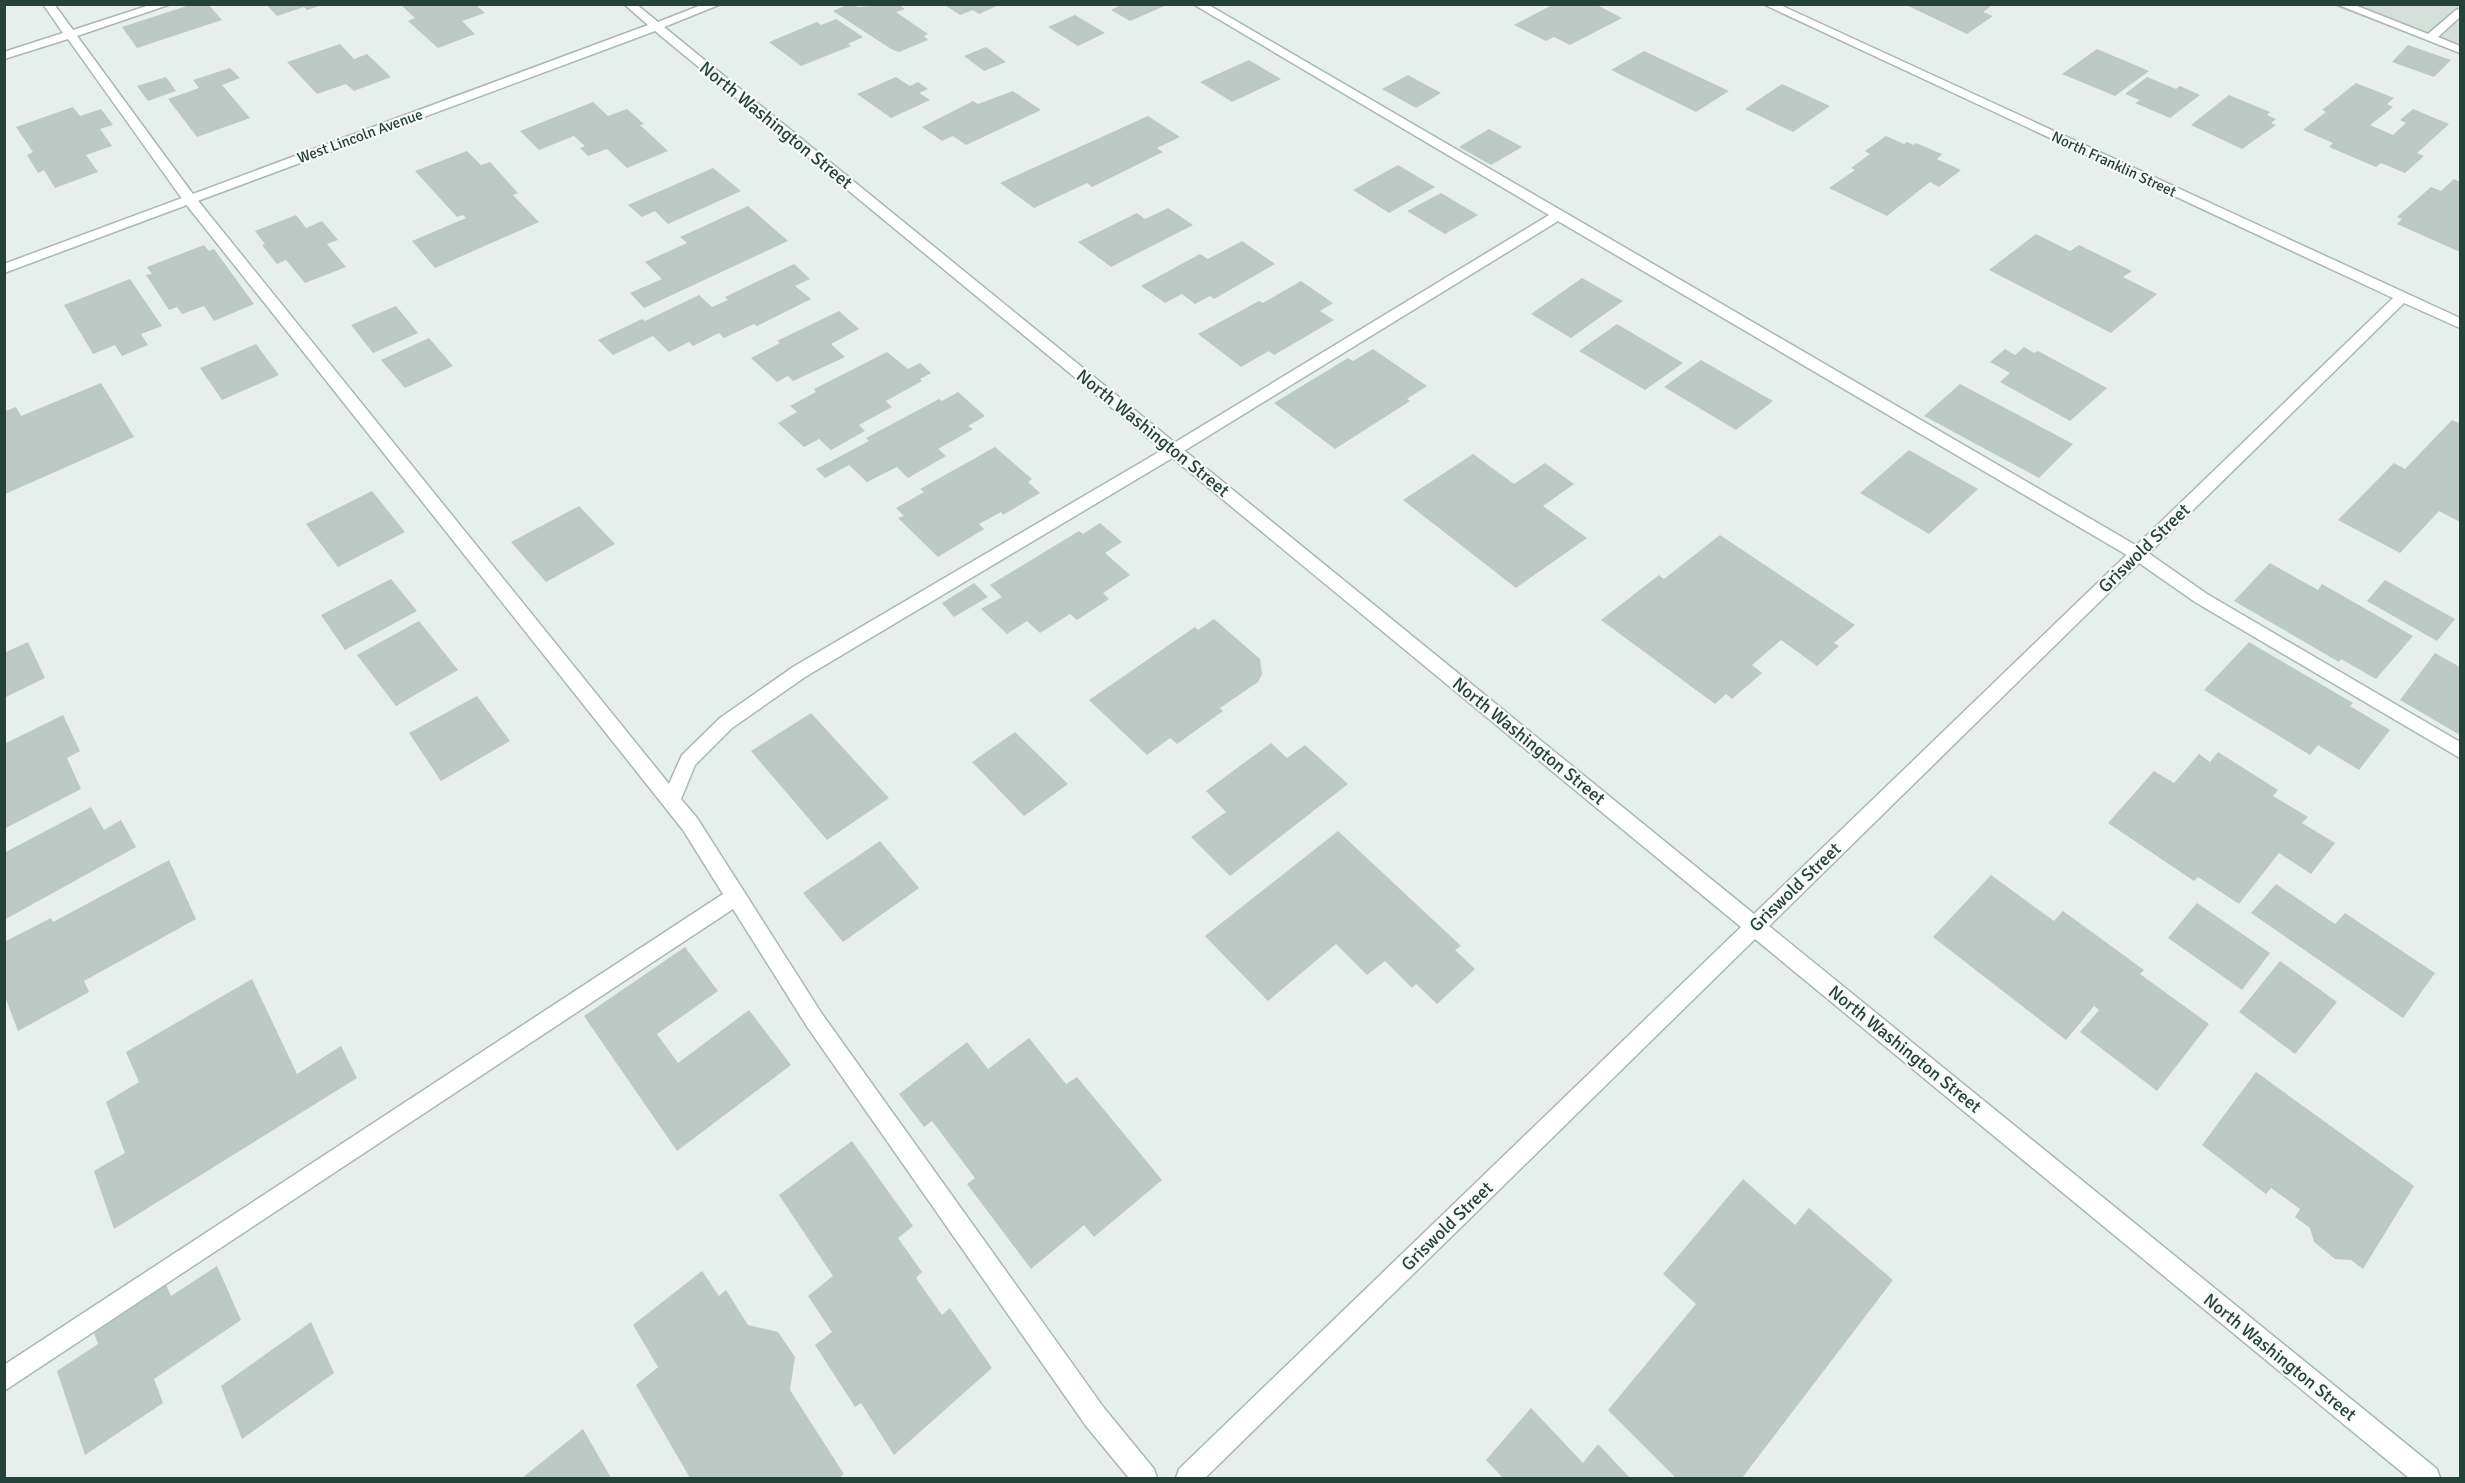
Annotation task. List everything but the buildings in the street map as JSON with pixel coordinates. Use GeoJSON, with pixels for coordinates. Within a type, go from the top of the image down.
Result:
{"type":"FeatureCollection","features":[{"type":"Feature","properties":{"kind":"street"},"geometry":{"type":"LineString","coordinates":[[48,4],[190,200],[690,824],[815,1021],[1095,1417],[1145,1479]]}},
{"type":"Feature","properties":{"kind":"street"},"geometry":{"type":"LineString","coordinates":[[4,56],[166,4]]}},
{"type":"Feature","properties":{"kind":"street","name":"North Washington Street"},"geometry":{"type":"LineString","coordinates":[[629,4],[2428,1479]]}},
{"type":"Feature","properties":{"kind":"street","name":"West Lincoln Avenue"},"geometry":{"type":"LineString","coordinates":[[4,268],[716,4]]}},
{"type":"Feature","properties":{"kind":"street"},"geometry":{"type":"LineString","coordinates":[[1198,4],[2138,554],[2201,598],[2460,751]]}},
{"type":"Feature","properties":{"kind":"street","name":"North Franklin Street"},"geometry":{"type":"LineString","coordinates":[[1768,4],[2460,322]]}},
{"type":"Feature","properties":{"kind":"street"},"geometry":{"type":"LineString","coordinates":[[2341,4],[2460,50]]}},
{"type":"Feature","properties":{"kind":"street"},"geometry":{"type":"LineString","coordinates":[[2430,38],[2460,12]]}},
{"type":"Feature","properties":{"kind":"street"},"geometry":{"type":"LineString","coordinates":[[672,801],[688,760],[726,723],[799,672],[1174,450],[1558,215]]}},
{"type":"Feature","properties":{"kind":"street","name":"Griswold Street"},"geometry":{"type":"LineString","coordinates":[[1188,1479],[2403,296]]}},
{"type":"Feature","properties":{"kind":"street"},"geometry":{"type":"LineString","coordinates":[[4,1379],[736,896]]}},
{"type":"Feature","properties":{"kind":"shaded area"},"geometry":{"type":"Polygon","coordinates":[[[2331,5],[2460,5],[2460,53],[2331,5]]]}}]}
